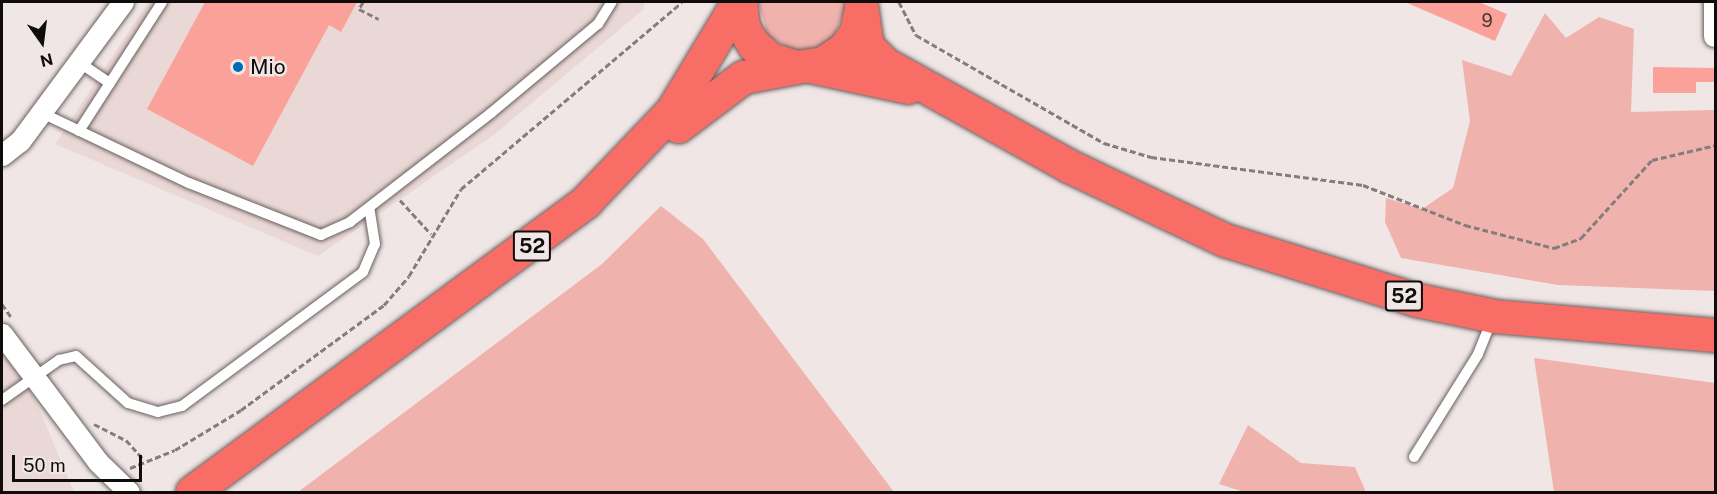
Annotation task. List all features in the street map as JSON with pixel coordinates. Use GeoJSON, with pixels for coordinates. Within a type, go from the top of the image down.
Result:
{"type":"FeatureCollection","features":[{"type":"Feature","properties":{"kind":"highway","name":"52"},"geometry":{"type":"LineString","coordinates":[[739,2],[743,27],[754,45],[770,59],[939,93]]}},
{"type":"Feature","properties":{"kind":"highway","name":"52"},"geometry":{"type":"LineString","coordinates":[[192,492],[586,201],[672,111],[739,2]]}},
{"type":"Feature","properties":{"kind":"highway","name":"52"},"geometry":{"type":"LineString","coordinates":[[228,492],[508,285],[708,98],[743,77],[803,67],[832,58],[850,42],[861,4]]}},
{"type":"Feature","properties":{"kind":"highway","name":"52"},"geometry":{"type":"LineString","coordinates":[[861,4],[863,34],[872,54],[1090,176],[1225,240],[1360,284],[1494,316],[1716,334]]}},
{"type":"Feature","properties":{"kind":"street"},"geometry":{"type":"LineString","coordinates":[[2,155],[42,113],[123,2]]}},
{"type":"Feature","properties":{"kind":"street"},"geometry":{"type":"LineString","coordinates":[[1714,2],[1714,36]]}},
{"type":"Feature","properties":{"kind":"street"},"geometry":{"type":"LineString","coordinates":[[8,328],[35,378],[98,462],[123,485]]}},
{"type":"Feature","properties":{"kind":"lane"},"geometry":{"type":"LineString","coordinates":[[79,131],[162,2]]}},
{"type":"Feature","properties":{"kind":"lane"},"geometry":{"type":"LineString","coordinates":[[42,113],[310,233],[333,232],[369,207],[565,53],[598,24],[612,2]]}},
{"type":"Feature","properties":{"kind":"lane"},"geometry":{"type":"LineString","coordinates":[[80,63],[110,82]]}},
{"type":"Feature","properties":{"kind":"lane"},"geometry":{"type":"LineString","coordinates":[[2,400],[35,378],[76,356],[128,403],[158,412],[182,406],[363,272],[375,244],[369,207]]}},
{"type":"Feature","properties":{"kind":"lane"},"geometry":{"type":"LineString","coordinates":[[1414,457],[1478,354],[1494,316]]}},
{"type":"Feature","properties":{"kind":"path"},"geometry":{"type":"LineString","coordinates":[[363,2],[359,9],[379,19]]}},
{"type":"Feature","properties":{"kind":"path"},"geometry":{"type":"LineString","coordinates":[[123,485],[143,460],[174,450],[266,395],[384,305],[409,276],[431,234],[474,177],[682,2]]}},
{"type":"Feature","properties":{"kind":"path"},"geometry":{"type":"LineString","coordinates":[[899,2],[916,35],[1104,143],[1151,157],[1363,185],[1466,225],[1554,248],[1581,238],[1652,160],[1716,145]]}},
{"type":"Feature","properties":{"kind":"path"},"geometry":{"type":"LineString","coordinates":[[391,190],[431,234]]}},
{"type":"Feature","properties":{"kind":"path"},"geometry":{"type":"LineString","coordinates":[[2,304],[8,328]]}},
{"type":"Feature","properties":{"kind":"path"},"geometry":{"type":"LineString","coordinates":[[85,417],[126,440],[143,460]]}},
{"type":"Feature","properties":{"kind":"shaded area"},"geometry":{"type":"Polygon","coordinates":[[[148,2],[644,2],[644,9],[495,134],[318,256],[55,144],[148,2]]]}},
{"type":"Feature","properties":{"kind":"shaded area"},"geometry":{"type":"Polygon","coordinates":[[[758,2],[844,2],[845,9],[833,38],[815,49],[794,51],[768,36],[758,2]]]}},
{"type":"Feature","properties":{"kind":"shaded area"},"geometry":{"type":"Polygon","coordinates":[[[1545,13],[1566,38],[1599,17],[1634,29],[1631,112],[1715,110],[1715,291],[1558,285],[1401,258],[1385,222],[1386,198],[1422,209],[1453,188],[1470,121],[1462,60],[1511,76],[1545,13]]]}},
{"type":"Feature","properties":{"kind":"shaded area"},"geometry":{"type":"Polygon","coordinates":[[[661,206],[703,239],[894,492],[298,492],[602,264],[661,206]]]}},
{"type":"Feature","properties":{"kind":"shaded area"},"geometry":{"type":"Polygon","coordinates":[[[2,353],[35,399],[74,492],[2,492],[2,353]]]}},
{"type":"Feature","properties":{"kind":"shaded area"},"geometry":{"type":"Polygon","coordinates":[[[1534,358],[1715,383],[1715,492],[1554,492],[1534,358]]]}},
{"type":"Feature","properties":{"kind":"shaded area"},"geometry":{"type":"Polygon","coordinates":[[[1248,425],[1301,463],[1355,467],[1366,492],[1244,492],[1219,484],[1248,425]]]}},
{"type":"Feature","properties":{"kind":"building","name":"Mio"},"geometry":{"type":"Polygon","coordinates":[[[205,2],[357,2],[341,32],[329,25],[253,166],[147,109],[205,2]]]}},
{"type":"Feature","properties":{"kind":"building"},"geometry":{"type":"Polygon","coordinates":[[[1405,2],[1479,2],[1507,14],[1495,41],[1405,2]]]}},
{"type":"Feature","properties":{"kind":"building"},"geometry":{"type":"Polygon","coordinates":[[[1653,67],[1716,68],[1716,82],[1696,82],[1696,93],[1653,93],[1653,67]]]}},
{"type":"Feature","properties":{"kind":"place","name":"Mio"},"geometry":{"type":"Point","coordinates":[238,67]}}]}
